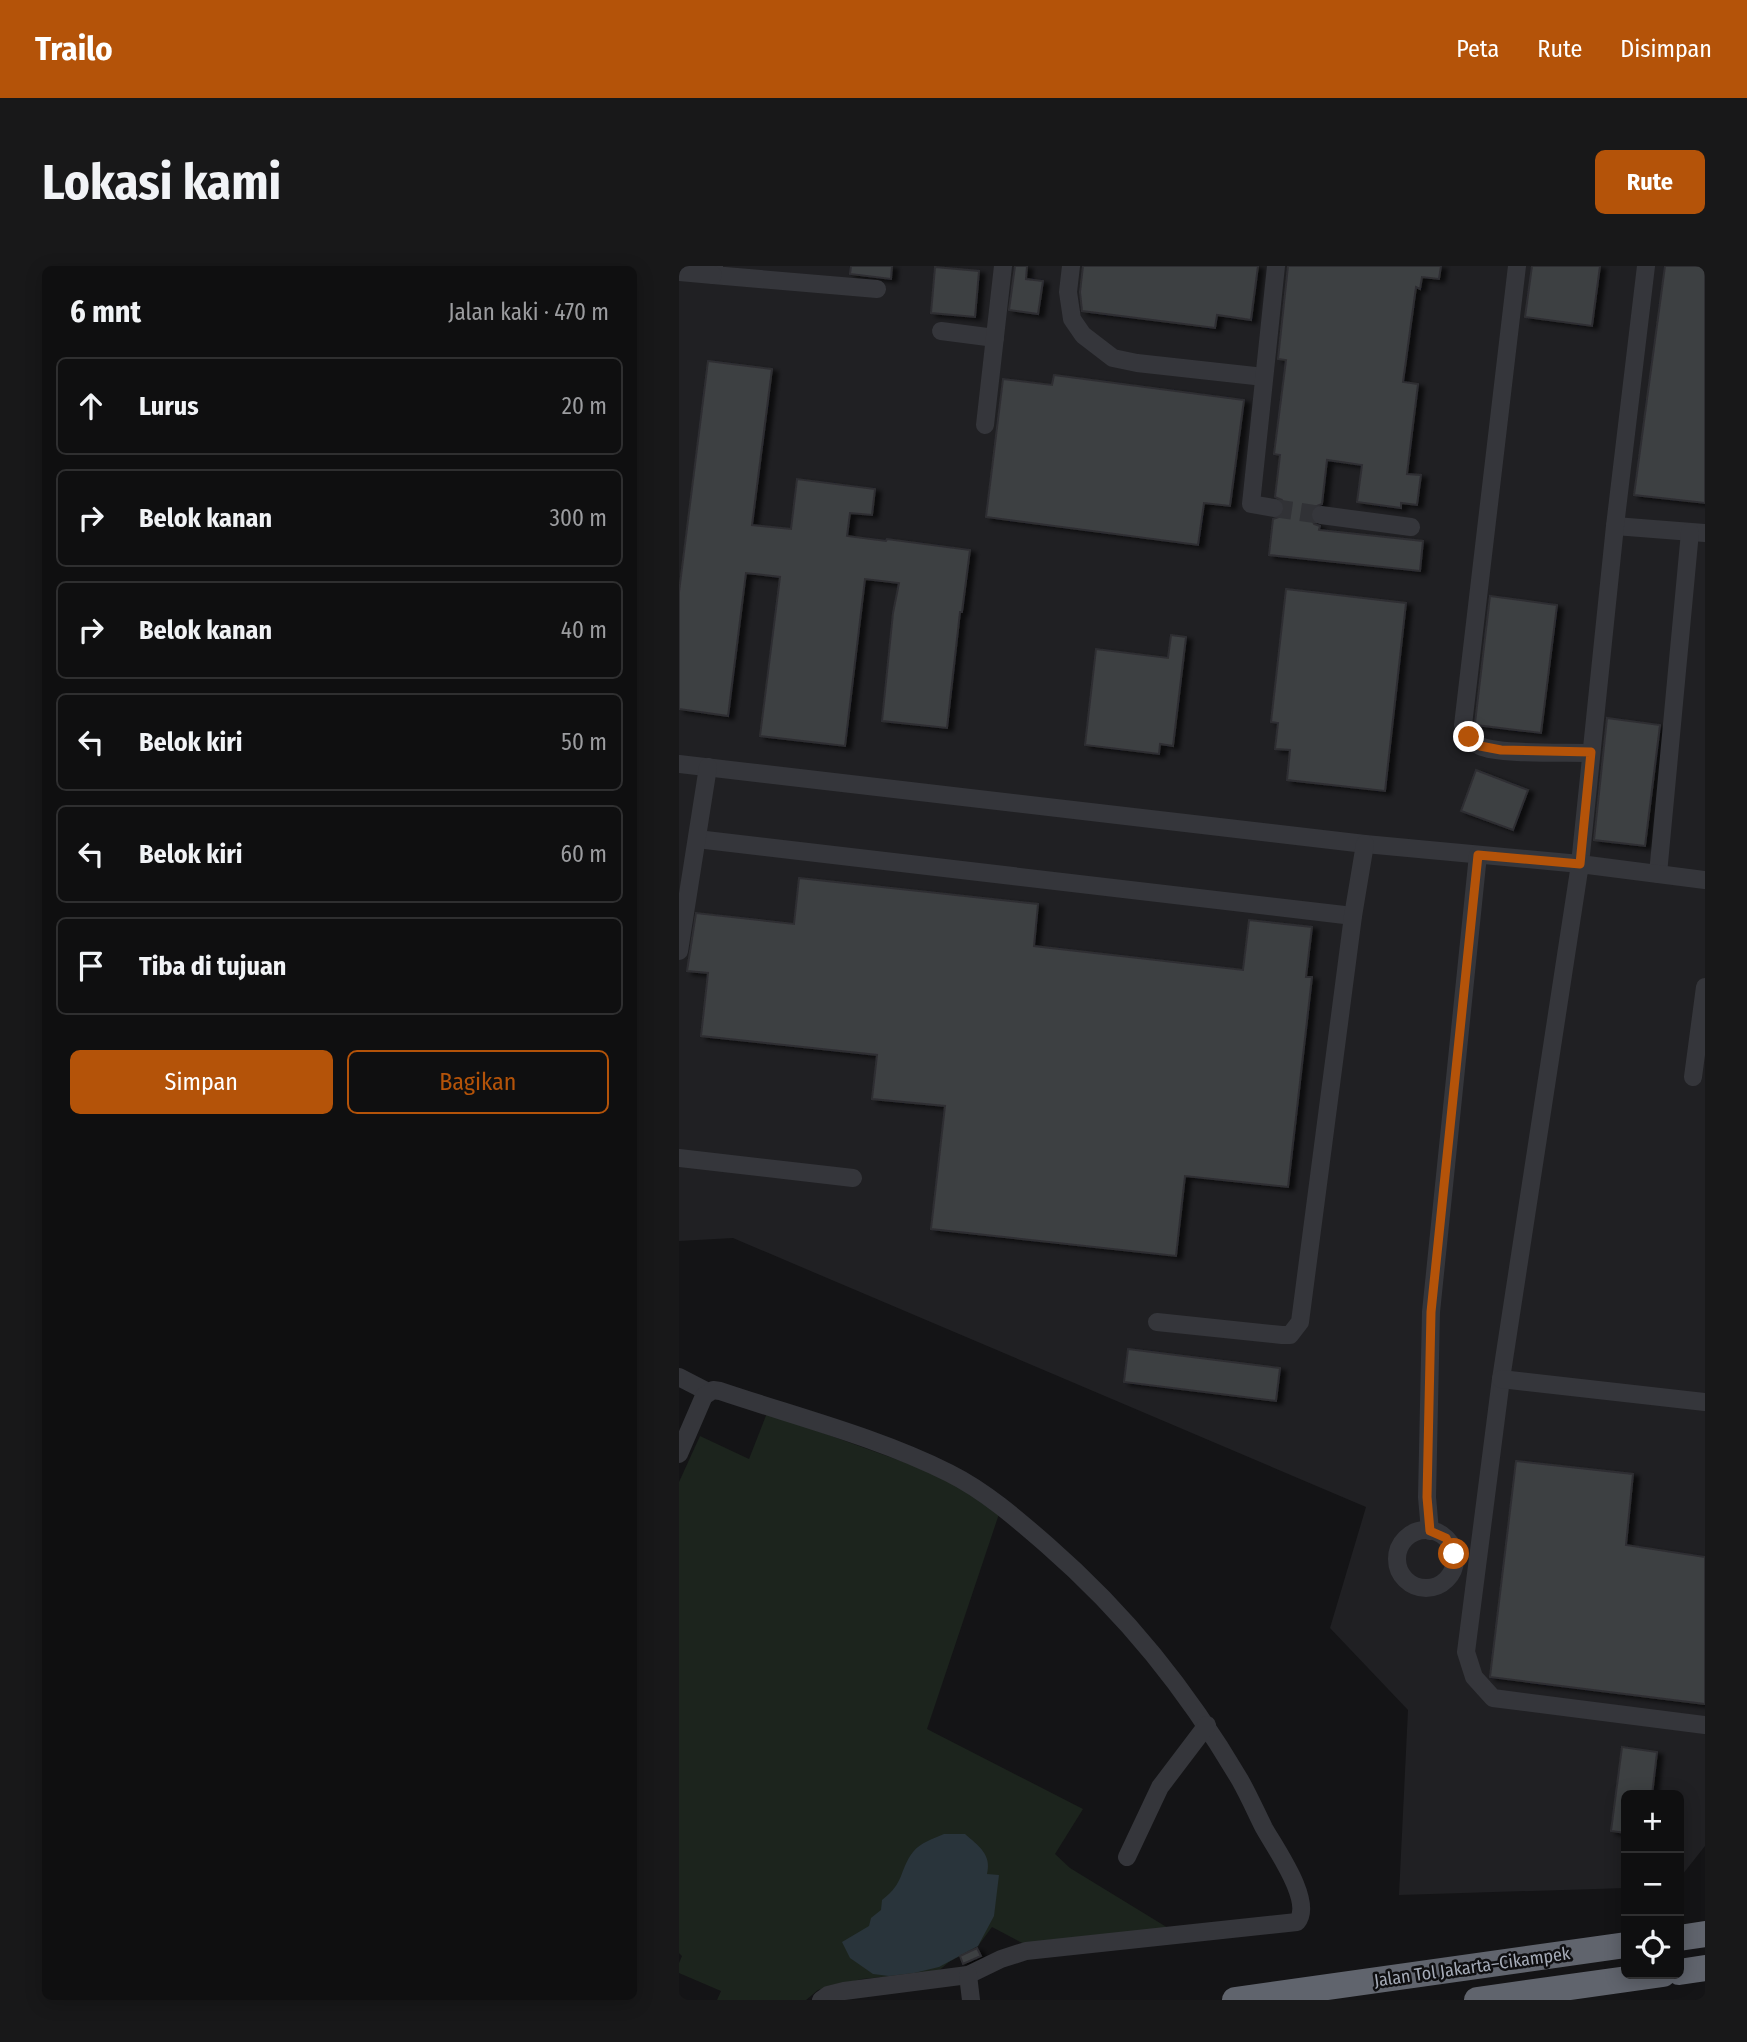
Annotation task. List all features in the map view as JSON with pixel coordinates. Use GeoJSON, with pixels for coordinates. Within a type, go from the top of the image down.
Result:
{"type":"FeatureCollection","features":[{"type":"Feature","properties":{"kind":"highway"},"geometry":{"type":"LineString","coordinates":[[1684,1937],[1705,1934]]}},
{"type":"Feature","properties":{"kind":"highway","name":"Jalan Tol Jakarta–Cikampek"},"geometry":{"type":"LineString","coordinates":[[1235,2000],[1621,1946]]}},
{"type":"Feature","properties":{"kind":"highway"},"geometry":{"type":"LineString","coordinates":[[1684,1971],[1705,1968]]}},
{"type":"Feature","properties":{"kind":"highway","name":"Jalan Tol Jakarta–Cikampek"},"geometry":{"type":"LineString","coordinates":[[1477,2000],[1627,1979]]}},
{"type":"Feature","properties":{"kind":"street"},"geometry":{"type":"LineString","coordinates":[[985,425],[1003,266]]}},
{"type":"Feature","properties":{"kind":"street"},"geometry":{"type":"LineString","coordinates":[[1071,266],[1068,292],[1072,319],[1083,335],[1112,358],[1263,377]]}},
{"type":"Feature","properties":{"kind":"street"},"geometry":{"type":"LineString","coordinates":[[1274,508],[1251,504],[1276,266]]}},
{"type":"Feature","properties":{"kind":"street"},"geometry":{"type":"LineString","coordinates":[[1517,266],[1463,725],[1469,737],[1480,746],[1501,750],[1591,752]]}},
{"type":"Feature","properties":{"kind":"street"},"geometry":{"type":"LineString","coordinates":[[1646,266],[1615,526],[1580,864],[1501,1379],[1467,1652],[1474,1677],[1493,1698],[1705,1725]]}},
{"type":"Feature","properties":{"kind":"street"},"geometry":{"type":"LineString","coordinates":[[679,272],[713,271],[877,289]]}},
{"type":"Feature","properties":{"kind":"street"},"geometry":{"type":"LineString","coordinates":[[941,331],[995,338]]}},
{"type":"Feature","properties":{"kind":"street"},"geometry":{"type":"LineString","coordinates":[[1321,515],[1411,527]]}},
{"type":"Feature","properties":{"kind":"street"},"geometry":{"type":"LineString","coordinates":[[1615,526],[1697,533],[1658,874]]}},
{"type":"Feature","properties":{"kind":"street"},"geometry":{"type":"LineString","coordinates":[[679,764],[1365,844],[1580,864],[1705,880]]}},
{"type":"Feature","properties":{"kind":"street"},"geometry":{"type":"LineString","coordinates":[[679,951],[708,767]]}},
{"type":"Feature","properties":{"kind":"street"},"geometry":{"type":"LineString","coordinates":[[697,839],[1353,916]]}},
{"type":"Feature","properties":{"kind":"street"},"geometry":{"type":"LineString","coordinates":[[1157,1322],[1290,1335],[1300,1322],[1353,916],[1365,844]]}},
{"type":"Feature","properties":{"kind":"street"},"geometry":{"type":"LineString","coordinates":[[1430,1531],[1427,1497],[1431,1312],[1478,855]]}},
{"type":"Feature","properties":{"kind":"street"},"geometry":{"type":"LineString","coordinates":[[1693,1077],[1705,987]]}},
{"type":"Feature","properties":{"kind":"street"},"geometry":{"type":"LineString","coordinates":[[679,1158],[853,1178]]}},
{"type":"Feature","properties":{"kind":"street"},"geometry":{"type":"LineString","coordinates":[[679,1377],[708,1392],[720,1391],[891,1448],[951,1474],[1012,1515],[1089,1583],[1133,1628],[1178,1685],[1242,1783],[1293,1881],[1302,1906],[1301,1917],[1297,1922],[1026,1951],[1001,1959],[968,1975],[844,1991],[828,1995],[821,2000]]}},
{"type":"Feature","properties":{"kind":"street"},"geometry":{"type":"LineString","coordinates":[[1501,1379],[1705,1402]]}},
{"type":"Feature","properties":{"kind":"street"},"geometry":{"type":"LineString","coordinates":[[679,1454],[701,1402],[708,1392]]}},
{"type":"Feature","properties":{"kind":"street"},"geometry":{"type":"LineString","coordinates":[[1127,1857],[1160,1787],[1207,1726]]}},
{"type":"Feature","properties":{"kind":"street"},"geometry":{"type":"LineString","coordinates":[[968,1975],[971,2000]]}},
{"type":"Feature","properties":{"kind":"shaded area"},"geometry":{"type":"Polygon","coordinates":[[[679,266],[1705,266],[1705,1846],[1684,1873],[1684,1790],[1621,1790],[1621,1888],[1399,1895],[1408,1710],[1330,1628],[1366,1507],[733,1238],[679,1241],[679,266]]]}},
{"type":"Feature","properties":{"kind":"shaded area"},"geometry":{"type":"Polygon","coordinates":[[[767,1413],[943,1476],[1000,1511],[927,1729],[1083,1809],[1055,1854],[1070,1868],[1173,1931],[1026,1945],[992,1927],[978,1946],[937,1972],[862,1979],[818,1990],[806,2000],[717,2000],[721,1991],[679,1973],[682,1956],[679,1953],[679,1482],[700,1436],[749,1459],[767,1413]]]}},
{"type":"Feature","properties":{"kind":"shaded area"},"geometry":{"type":"Polygon","coordinates":[[[944,1834],[965,1834],[986,1856],[987,1874],[999,1875],[994,1916],[978,1946],[939,1967],[889,1976],[873,1974],[850,1958],[842,1942],[869,1926],[871,1918],[881,1910],[882,1900],[895,1888],[916,1849],[944,1834]]]}},
{"type":"Feature","properties":{"kind":"building"},"geometry":{"type":"Polygon","coordinates":[[[851,266],[892,266],[891,279],[850,274],[851,266]]]}},
{"type":"Feature","properties":{"kind":"building"},"geometry":{"type":"Polygon","coordinates":[[[1015,266],[1027,266],[1026,279],[1043,281],[1038,314],[1009,310],[1015,266]]]}},
{"type":"Feature","properties":{"kind":"building"},"geometry":{"type":"Polygon","coordinates":[[[1083,266],[1258,266],[1251,320],[1217,315],[1215,328],[1082,311],[1080,292],[1083,266]]]}},
{"type":"Feature","properties":{"kind":"building"},"geometry":{"type":"Polygon","coordinates":[[[1288,266],[1441,266],[1439,279],[1422,277],[1420,289],[1416,287],[1403,382],[1418,384],[1407,474],[1421,475],[1417,505],[1401,503],[1401,508],[1357,502],[1362,465],[1327,460],[1322,504],[1312,508],[1310,514],[1314,524],[1320,526],[1319,530],[1423,541],[1420,571],[1269,555],[1273,519],[1282,516],[1285,509],[1282,500],[1275,497],[1280,455],[1274,454],[1286,360],[1278,359],[1288,266]]]}},
{"type":"Feature","properties":{"kind":"building"},"geometry":{"type":"Polygon","coordinates":[[[1532,266],[1600,266],[1592,326],[1525,317],[1532,266]]]}},
{"type":"Feature","properties":{"kind":"building"},"geometry":{"type":"Polygon","coordinates":[[[1665,266],[1705,266],[1705,503],[1634,495],[1665,266]]]}},
{"type":"Feature","properties":{"kind":"building"},"geometry":{"type":"Polygon","coordinates":[[[935,267],[979,271],[975,317],[931,313],[935,267]]]}},
{"type":"Feature","properties":{"kind":"building"},"geometry":{"type":"Polygon","coordinates":[[[708,361],[772,369],[752,525],[791,529],[797,479],[875,489],[872,515],[850,513],[847,536],[970,550],[947,728],[882,721],[893,613],[899,583],[865,579],[845,746],[760,736],[780,577],[746,573],[728,716],[679,709],[679,592],[708,361]]]}},
{"type":"Feature","properties":{"kind":"building"},"geometry":{"type":"Polygon","coordinates":[[[1054,375],[1244,400],[1230,506],[1204,503],[1198,545],[986,517],[1003,379],[1052,385],[1054,375]]]}},
{"type":"Feature","properties":{"kind":"building"},"geometry":{"type":"Polygon","coordinates":[[[1286,589],[1406,603],[1385,791],[1287,780],[1290,750],[1275,749],[1278,723],[1271,722],[1286,589]]]}},
{"type":"Feature","properties":{"kind":"building"},"geometry":{"type":"Polygon","coordinates":[[[1490,596],[1557,605],[1541,733],[1475,723],[1490,596]]]}},
{"type":"Feature","properties":{"kind":"building"},"geometry":{"type":"Polygon","coordinates":[[[1171,635],[1186,637],[1173,746],[1160,744],[1159,754],[1085,745],[1096,649],[1168,658],[1171,635]]]}},
{"type":"Feature","properties":{"kind":"building"},"geometry":{"type":"Polygon","coordinates":[[[1607,718],[1660,725],[1645,846],[1594,840],[1607,718]]]}},
{"type":"Feature","properties":{"kind":"building"},"geometry":{"type":"Polygon","coordinates":[[[1476,770],[1528,790],[1513,830],[1461,811],[1476,770]]]}},
{"type":"Feature","properties":{"kind":"building"},"geometry":{"type":"Polygon","coordinates":[[[799,878],[1038,904],[1034,946],[1243,970],[1249,920],[1312,927],[1306,977],[1312,977],[1288,1187],[1185,1176],[1176,1256],[931,1229],[945,1106],[872,1099],[877,1055],[701,1036],[708,973],[687,971],[696,913],[794,924],[799,878]]]}},
{"type":"Feature","properties":{"kind":"building"},"geometry":{"type":"Polygon","coordinates":[[[1128,1349],[1280,1368],[1276,1401],[1124,1382],[1128,1349]]]}},
{"type":"Feature","properties":{"kind":"building"},"geometry":{"type":"Polygon","coordinates":[[[1516,1461],[1633,1474],[1626,1545],[1705,1557],[1705,1704],[1490,1677],[1516,1461]]]}},
{"type":"Feature","properties":{"kind":"building"},"geometry":{"type":"Polygon","coordinates":[[[1622,1747],[1657,1752],[1653,1790],[1621,1790],[1621,1832],[1611,1831],[1622,1747]]]}},
{"type":"Feature","properties":{"kind":"building"},"geometry":{"type":"Polygon","coordinates":[[[977,1948],[981,1956],[963,1964],[960,1956],[977,1948]]]}},
{"type":"Feature","properties":{"kind":"tunnel"},"geometry":{"type":"LineString","coordinates":[[1274,508],[1321,515]]}},
{"type":"Feature","properties":{"kind":"route"},"geometry":{"type":"LineString","coordinates":[[1454,1554],[1446,1538],[1430,1531],[1427,1497],[1431,1312],[1478,855],[1580,864],[1591,752],[1501,750],[1480,746],[1469,737]]}}]}
